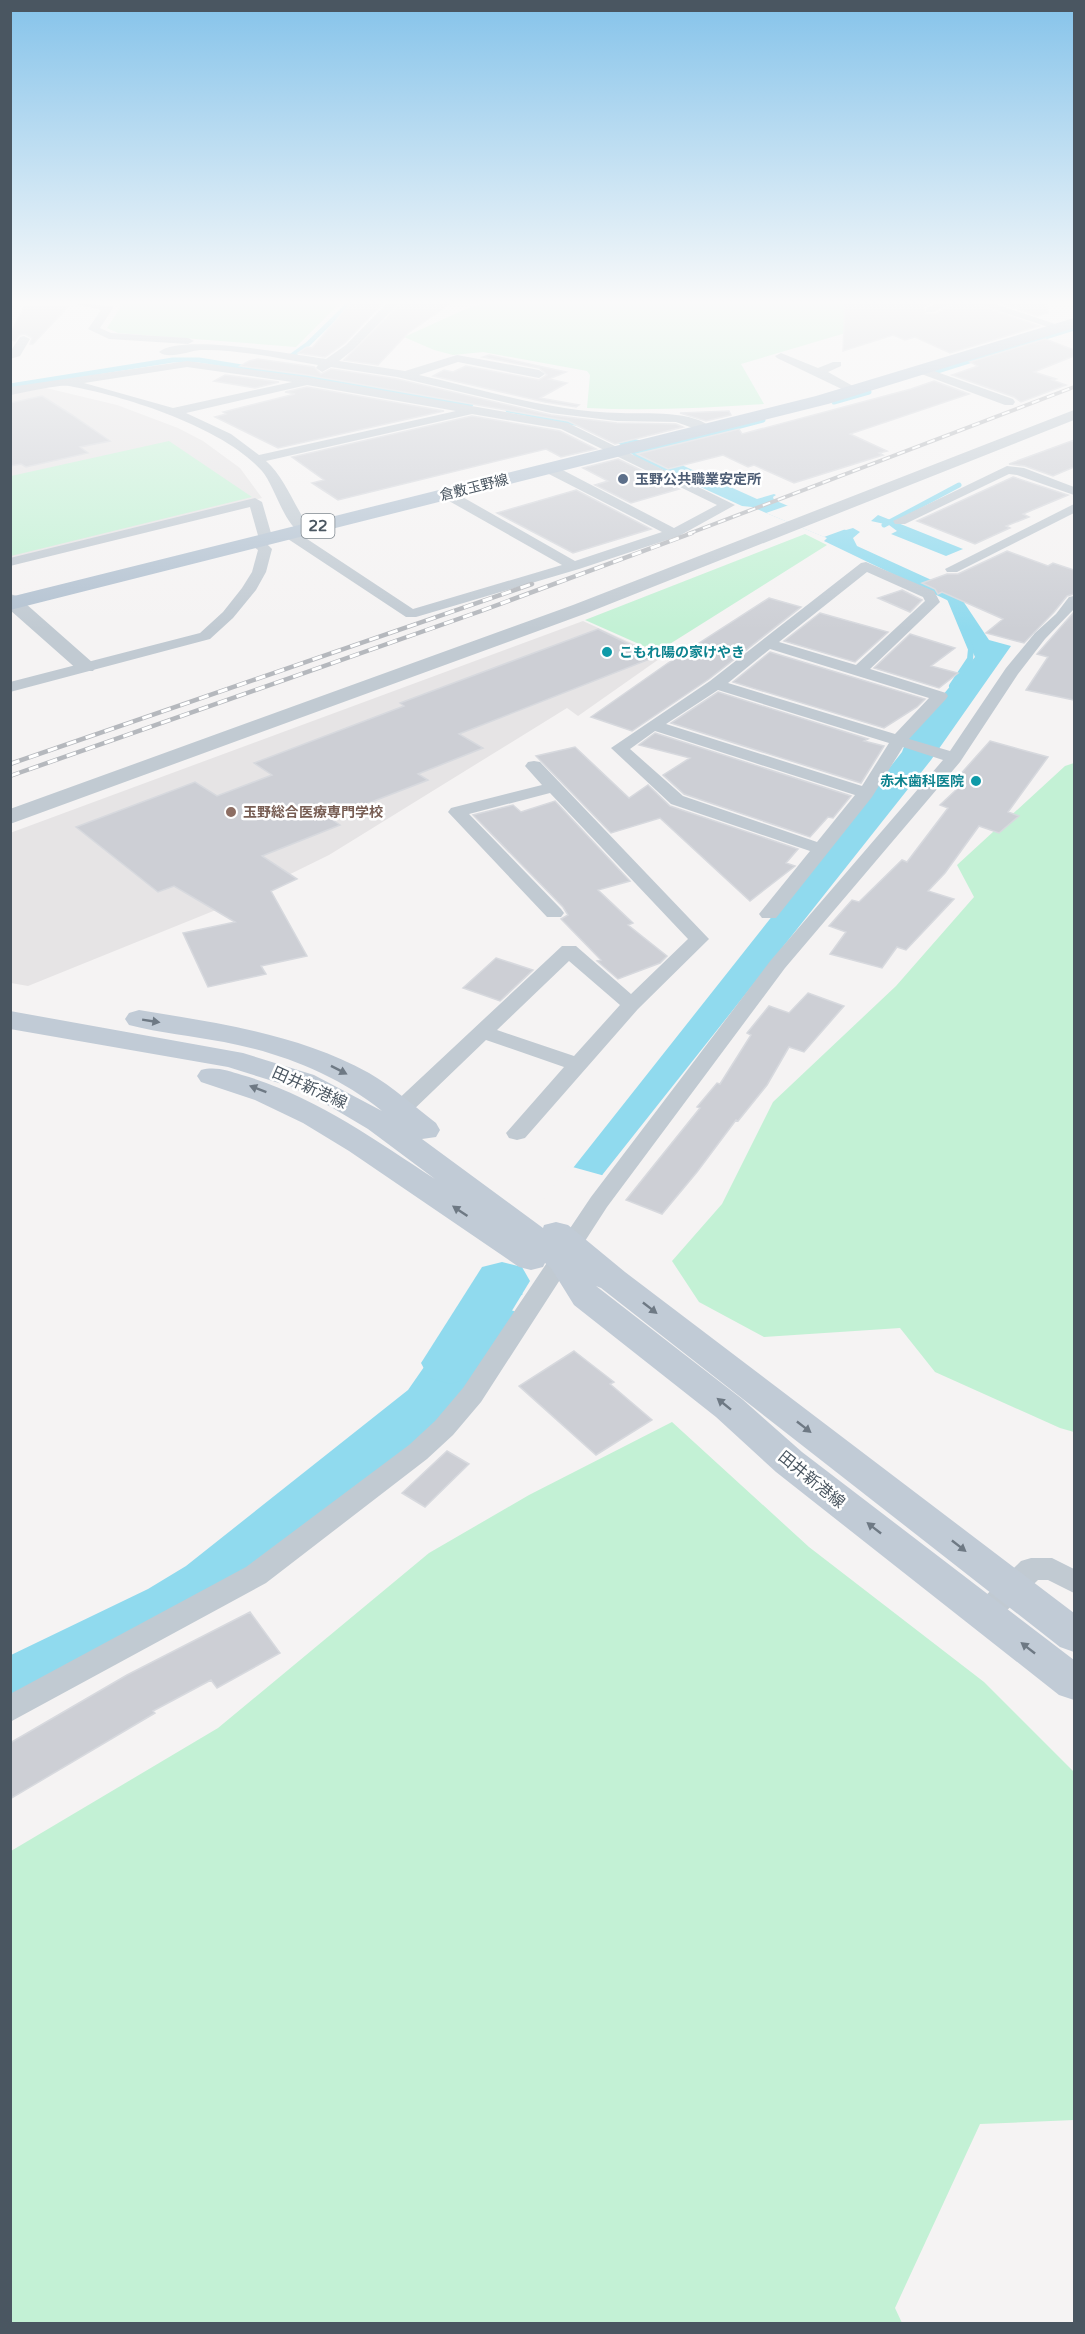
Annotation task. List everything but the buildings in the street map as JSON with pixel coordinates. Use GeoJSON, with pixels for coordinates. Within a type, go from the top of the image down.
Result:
{"type":"FeatureCollection","features":[{"type":"Feature","properties":{"kind":"main road","name":"倉敷玉野線"},"geometry":{"type":"LineString","coordinates":[[12,602],[771,412]]}},
{"type":"Feature","properties":{"kind":"main road"},"geometry":{"type":"LineString","coordinates":[[10,999],[271,1042],[303,1053],[361,1082],[400,1110],[521,1228],[558,1257]]}},
{"type":"Feature","properties":{"kind":"main road","name":"田井新港線"},"geometry":{"type":"LineString","coordinates":[[10,1020],[232,1059],[303,1081],[379,1122],[521,1228]]}},
{"type":"Feature","properties":{"kind":"main road"},"geometry":{"type":"LineString","coordinates":[[10,1041],[242,1083],[305,1110],[362,1144],[521,1228]]}},
{"type":"Feature","properties":{"kind":"main road","name":"田井新港線"},"geometry":{"type":"LineString","coordinates":[[558,1257],[1012,1587],[1074,1635]]}},
{"type":"Feature","properties":{"kind":"main road","name":"田井新港線"},"geometry":{"type":"LineString","coordinates":[[600,1288],[789,1462],[1074,1683]]}},
{"type":"Feature","properties":{"kind":"street"},"geometry":{"type":"LineString","coordinates":[[173,412],[223,436],[257,459],[276,482],[297,523],[297,532],[411,614],[574,566],[674,533],[728,505],[621,450],[564,426],[492,412]]}},
{"type":"Feature","properties":{"kind":"street"},"geometry":{"type":"LineString","coordinates":[[257,459],[464,412]]}},
{"type":"Feature","properties":{"kind":"street"},"geometry":{"type":"LineString","coordinates":[[575,412],[617,417],[677,418],[707,429]]}},
{"type":"Feature","properties":{"kind":"street"},"geometry":{"type":"LineString","coordinates":[[10,817],[516,633],[1057,412]]}},
{"type":"Feature","properties":{"kind":"street"},"geometry":{"type":"LineString","coordinates":[[10,802],[798,518],[1074,415]]}},
{"type":"Feature","properties":{"kind":"street"},"geometry":{"type":"LineString","coordinates":[[548,468],[674,533]]}},
{"type":"Feature","properties":{"kind":"street"},"geometry":{"type":"LineString","coordinates":[[900,521],[1007,470],[1019,471],[1074,491]]}},
{"type":"Feature","properties":{"kind":"street"},"geometry":{"type":"LineString","coordinates":[[1054,482],[1074,473]]}},
{"type":"Feature","properties":{"kind":"street"},"geometry":{"type":"LineString","coordinates":[[447,494],[574,566]]}},
{"type":"Feature","properties":{"kind":"street"},"geometry":{"type":"LineString","coordinates":[[10,562],[255,502],[261,541],[265,549],[259,571],[239,601],[217,627],[205,636],[10,687]]}},
{"type":"Feature","properties":{"kind":"street"},"geometry":{"type":"LineString","coordinates":[[952,569],[1074,508]]}},
{"type":"Feature","properties":{"kind":"street"},"geometry":{"type":"LineString","coordinates":[[821,849],[677,800],[619,748],[716,684],[866,566],[929,594],[933,602],[860,670]]}},
{"type":"Feature","properties":{"kind":"street"},"geometry":{"type":"LineString","coordinates":[[10,1709],[256,1575],[418,1452],[444,1428],[472,1395],[558,1257],[778,964],[954,758],[1012,671],[1040,636],[1074,600]]}},
{"type":"Feature","properties":{"kind":"street"},"geometry":{"type":"LineString","coordinates":[[12,602],[86,667]]}},
{"type":"Feature","properties":{"kind":"street"},"geometry":{"type":"LineString","coordinates":[[768,643],[940,696],[898,740],[866,793],[769,914]]}},
{"type":"Feature","properties":{"kind":"street"},"geometry":{"type":"LineString","coordinates":[[716,684],[954,758]]}},
{"type":"Feature","properties":{"kind":"street"},"geometry":{"type":"LineString","coordinates":[[655,726],[866,793]]}},
{"type":"Feature","properties":{"kind":"street"},"geometry":{"type":"LineString","coordinates":[[517,1133],[632,1005],[699,939],[534,766]]}},
{"type":"Feature","properties":{"kind":"street"},"geometry":{"type":"LineString","coordinates":[[554,787],[457,812],[554,913]]}},
{"type":"Feature","properties":{"kind":"street"},"geometry":{"type":"LineString","coordinates":[[400,1110],[570,950],[632,1005]]}},
{"type":"Feature","properties":{"kind":"street"},"geometry":{"type":"LineString","coordinates":[[483,1032],[578,1065]]}},
{"type":"Feature","properties":{"kind":"street"},"geometry":{"type":"LineString","coordinates":[[985,1614],[1031,1569],[1052,1569],[1074,1582]]}},
{"type":"Feature","properties":{"kind":"shaded area"},"geometry":{"type":"Polygon","coordinates":[[[11,412],[135,412],[178,428],[203,441],[240,468],[262,498],[11,560],[11,412]]]}},
{"type":"Feature","properties":{"kind":"shaded area","name":"玉野総合医療専門学校"},"geometry":{"type":"Polygon","coordinates":[[[583,621],[662,657],[578,716],[567,708],[329,855],[274,882],[275,886],[28,986],[11,983],[10,833],[583,621]]]}},
{"type":"Feature","properties":{"kind":"green space"},"geometry":{"type":"Polygon","coordinates":[[[169,441],[252,497],[11,556],[11,476],[169,441]]]}},
{"type":"Feature","properties":{"kind":"green space"},"geometry":{"type":"Polygon","coordinates":[[[805,534],[827,545],[657,652],[585,620],[805,534]]]}},
{"type":"Feature","properties":{"kind":"green space"},"geometry":{"type":"Polygon","coordinates":[[[1074,763],[1074,1432],[1060,1428],[935,1372],[900,1328],[764,1337],[699,1302],[672,1261],[722,1204],[773,1102],[896,986],[974,897],[957,865],[1065,766],[1074,763]]]}},
{"type":"Feature","properties":{"kind":"green space"},"geometry":{"type":"Polygon","coordinates":[[[672,1422],[809,1547],[984,1682],[1074,1772],[1074,2120],[980,2124],[895,2308],[902,2323],[11,2323],[11,1851],[218,1728],[429,1553],[529,1495],[672,1422]]]}},
{"type":"Feature","properties":{"kind":"water"},"geometry":{"type":"Polygon","coordinates":[[[634,439],[671,447],[655,453],[757,499],[774,494],[776,495],[773,497],[774,500],[846,530],[853,528],[860,532],[853,538],[857,546],[949,588],[963,601],[989,640],[1011,646],[931,760],[603,1174],[523,1294],[514,1300],[485,1289],[488,1285],[482,1283],[902,752],[908,736],[975,657],[951,602],[824,541],[827,538],[752,507],[742,506],[637,458],[618,443],[634,439]]]}},
{"type":"Feature","properties":{"kind":"water"},"geometry":{"type":"Polygon","coordinates":[[[878,515],[963,549],[946,556],[891,534],[897,531],[889,525],[871,521],[878,515]]]}},
{"type":"Feature","properties":{"kind":"water"},"geometry":{"type":"Polygon","coordinates":[[[472,1298],[517,1312],[460,1398],[408,1453],[253,1572],[11,1701],[11,1655],[148,1589],[186,1566],[408,1390],[472,1298]]]}},
{"type":"Feature","properties":{"kind":"pier"},"geometry":{"type":"Polygon","coordinates":[[[789,505],[846,529],[824,537],[766,513],[789,505]]]}},
{"type":"Feature","properties":{"kind":"pier"},"geometry":{"type":"Polygon","coordinates":[[[569,1166],[605,1176],[525,1296],[492,1266],[569,1166]]]}},
{"type":"Feature","properties":{"kind":"waterway"},"geometry":{"type":"LineString","coordinates":[[518,412],[580,424]]}},
{"type":"Feature","properties":{"kind":"waterway"},"geometry":{"type":"LineString","coordinates":[[657,448],[763,420]]}},
{"type":"Feature","properties":{"kind":"waterway"},"geometry":{"type":"LineString","coordinates":[[884,525],[959,485]]}},
{"type":"Feature","properties":{"kind":"waterway"},"geometry":{"type":"LineString","coordinates":[[944,592],[949,596],[971,649],[970,659],[952,686]]}},
{"type":"Feature","properties":{"kind":"waterway"},"geometry":{"type":"LineString","coordinates":[[450,1363],[502,1281]]}},
{"type":"Feature","properties":{"kind":"railway"},"geometry":{"type":"LineString","coordinates":[[688,534],[1009,412]]}},
{"type":"Feature","properties":{"kind":"railway"},"geometry":{"type":"LineString","coordinates":[[10,776],[481,611],[692,533]]}},
{"type":"Feature","properties":{"kind":"railway"},"geometry":{"type":"LineString","coordinates":[[10,764],[532,584]]}},
{"type":"Feature","properties":{"kind":"place","name":"玉野公共職業安定所"},"geometry":{"type":"Point","coordinates":[623,479]}},
{"type":"Feature","properties":{"kind":"place","name":"こもれ陽の家けやき"},"geometry":{"type":"Point","coordinates":[607,652]}},
{"type":"Feature","properties":{"kind":"place","name":"赤木歯科医院"},"geometry":{"type":"Point","coordinates":[976,781]}},
{"type":"Feature","properties":{"kind":"place","name":"玉野総合医療専門学校"},"geometry":{"type":"Point","coordinates":[231,812]}}]}
